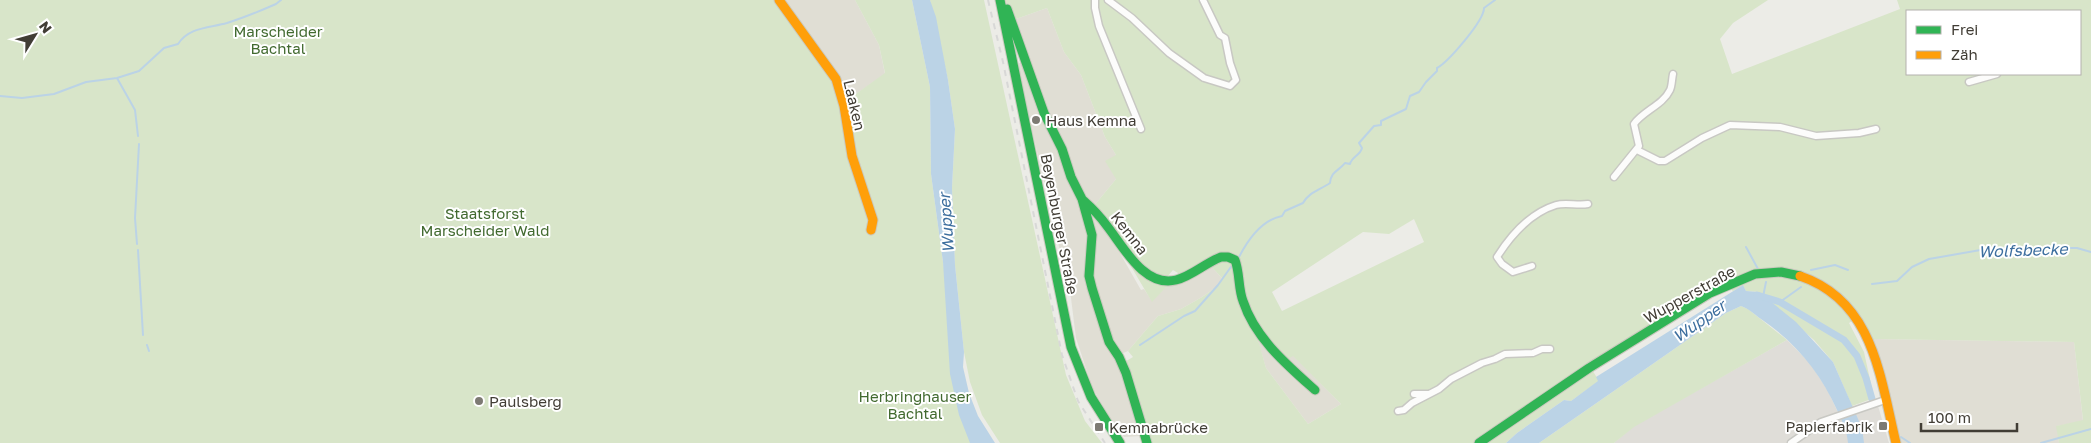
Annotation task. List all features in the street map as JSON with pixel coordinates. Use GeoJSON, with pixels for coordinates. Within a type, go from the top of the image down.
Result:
{"type":"FeatureCollection","features":[{"type":"Feature","properties":{"kind":"street","name":"Laaken"},"geometry":{"type":"LineString","coordinates":[[780,0],[836,79],[844,106],[852,156],[872,220],[871,230]]}},
{"type":"Feature","properties":{"kind":"street","name":"Beyenburger Straße"},"geometry":{"type":"LineString","coordinates":[[1000,0],[1071,347],[1086,390],[1107,426],[1120,443]]}},
{"type":"Feature","properties":{"kind":"street"},"geometry":{"type":"LineString","coordinates":[[1096,0],[1094,8],[1099,26],[1141,129]]}},
{"type":"Feature","properties":{"kind":"street"},"geometry":{"type":"LineString","coordinates":[[1108,0],[1132,18],[1169,52],[1204,78],[1230,86],[1236,80],[1225,38],[1220,35],[1203,0]]}},
{"type":"Feature","properties":{"kind":"street","name":"Kemna"},"geometry":{"type":"LineString","coordinates":[[1003,10],[1008,9],[1044,113],[1062,149],[1071,177],[1082,200],[1092,235],[1089,276],[1092,288],[1109,342],[1119,357],[1126,373],[1147,443]]}},
{"type":"Feature","properties":{"kind":"street"},"geometry":{"type":"LineString","coordinates":[[1614,177],[1639,146],[1634,124],[1639,117],[1670,90],[1673,74]]}},
{"type":"Feature","properties":{"kind":"street"},"geometry":{"type":"LineString","coordinates":[[1969,82],[1994,75]]}},
{"type":"Feature","properties":{"kind":"street"},"geometry":{"type":"LineString","coordinates":[[1637,150],[1659,161],[1665,161],[1702,138],[1730,125],[1780,126],[1816,136],[1859,133],[1876,129]]}},
{"type":"Feature","properties":{"kind":"street","name":"Kemna"},"geometry":{"type":"LineString","coordinates":[[1082,200],[1104,222],[1137,265],[1150,275],[1161,279],[1178,280],[1208,261],[1232,258],[1237,264],[1243,300],[1254,327],[1272,349],[1315,390]]}},
{"type":"Feature","properties":{"kind":"street"},"geometry":{"type":"LineString","coordinates":[[1532,266],[1513,272],[1502,264],[1497,257],[1508,239],[1535,215],[1556,205],[1588,204]]}},
{"type":"Feature","properties":{"kind":"street","name":"Wupperstraße"},"geometry":{"type":"LineString","coordinates":[[1479,443],[1574,377],[1687,307],[1741,279],[1767,272],[1794,275],[1811,280],[1839,299],[1850,310],[1866,334],[1875,358],[1896,443]]}},
{"type":"Feature","properties":{"kind":"street"},"geometry":{"type":"LineString","coordinates":[[1398,411],[1404,410],[1412,403],[1451,380],[1502,355],[1550,349]]}},
{"type":"Feature","properties":{"kind":"street"},"geometry":{"type":"LineString","coordinates":[[1414,394],[1430,394]]}},
{"type":"Feature","properties":{"kind":"street"},"geometry":{"type":"LineString","coordinates":[[1790,443],[1807,430],[1833,418],[1884,400]]}},
{"type":"Feature","properties":{"kind":"shaded area"},"geometry":{"type":"Polygon","coordinates":[[[779,0],[855,0],[879,45],[885,74],[843,103],[779,0]]]}},
{"type":"Feature","properties":{"kind":"shaded area"},"geometry":{"type":"Polygon","coordinates":[[[1047,8],[1064,52],[1081,75],[1105,137],[1116,155],[1116,179],[1093,207],[1112,235],[1117,248],[1141,290],[1144,289],[1152,301],[1171,282],[1208,263],[1222,278],[1218,286],[1202,297],[1181,309],[1158,316],[1128,351],[1121,354],[1121,364],[1141,436],[1124,437],[1109,416],[1092,387],[1076,338],[1071,298],[1019,68],[1019,63],[1023,62],[1013,20],[1047,8]]]}},
{"type":"Feature","properties":{"kind":"shaded area"},"geometry":{"type":"Polygon","coordinates":[[[1254,328],[1285,360],[1293,355],[1341,404],[1308,424],[1266,368],[1254,328]]]}},
{"type":"Feature","properties":{"kind":"shaded area"},"geometry":{"type":"Polygon","coordinates":[[[1873,339],[2074,342],[2083,421],[2057,426],[2059,443],[1901,443],[1873,339]]]}},
{"type":"Feature","properties":{"kind":"shaded area"},"geometry":{"type":"Polygon","coordinates":[[[1787,340],[1810,363],[1828,391],[1841,419],[1878,406],[1889,443],[1614,443],[1634,426],[1787,340]]]}},
{"type":"Feature","properties":{"kind":"green space","name":"Staatsforst Marscheider Wald"},"geometry":{"type":"Polygon","coordinates":[[[0,0],[779,0],[846,101],[885,73],[879,45],[855,0],[912,0],[930,87],[931,174],[943,262],[974,443],[0,443],[0,0]]]}},
{"type":"Feature","properties":{"kind":"green space"},"geometry":{"type":"Polygon","coordinates":[[[930,0],[984,0],[1066,375],[1085,421],[1102,443],[1000,443],[982,415],[970,382],[964,352],[955,265],[952,188],[955,129],[948,80],[930,0]]]}},
{"type":"Feature","properties":{"kind":"green space"},"geometry":{"type":"Polygon","coordinates":[[[1005,0],[1768,0],[1733,23],[1720,39],[1732,74],[1900,9],[1897,0],[2091,0],[2091,443],[2059,443],[2056,426],[2083,420],[2074,342],[1873,339],[1859,316],[1849,323],[1864,352],[1874,398],[1852,406],[1833,362],[1814,340],[1759,292],[1746,291],[1743,286],[1733,291],[1727,286],[1685,309],[1591,368],[1599,381],[1571,401],[1564,400],[1506,443],[1151,443],[1123,363],[1133,357],[1128,351],[1158,316],[1181,309],[1218,286],[1222,278],[1208,263],[1227,259],[1232,260],[1238,279],[1240,278],[1240,271],[1235,260],[1230,256],[1206,260],[1182,276],[1177,277],[1178,273],[1173,270],[1167,277],[1159,277],[1150,273],[1140,262],[1138,263],[1093,207],[1116,179],[1105,161],[1116,155],[1105,137],[1081,75],[1064,52],[1047,8],[1013,20],[1005,0]],[[1414,219],[1389,234],[1363,232],[1272,292],[1282,311],[1424,242],[1414,219]],[[1255,329],[1266,368],[1308,424],[1341,404],[1293,356],[1285,361],[1255,329]]]}},
{"type":"Feature","properties":{"kind":"green space"},"geometry":{"type":"Polygon","coordinates":[[[1129,263],[1171,282],[1152,302],[1129,263]]]}},
{"type":"Feature","properties":{"kind":"green space"},"geometry":{"type":"Polygon","coordinates":[[[1741,306],[1748,309],[1787,340],[1634,427],[1614,443],[1539,443],[1726,313],[1741,306]]]}},
{"type":"Feature","properties":{"kind":"water","name":"Wupper"},"geometry":{"type":"Polygon","coordinates":[[[912,0],[930,0],[936,17],[948,80],[955,129],[952,188],[955,265],[964,352],[963,367],[969,393],[978,416],[995,443],[970,443],[959,415],[950,374],[943,262],[931,174],[930,87],[912,0]]]}},
{"type":"Feature","properties":{"kind":"water","name":"Wupper"},"geometry":{"type":"Polygon","coordinates":[[[1743,285],[1746,291],[1759,292],[1796,322],[1833,362],[1862,428],[1864,443],[1848,443],[1844,426],[1823,383],[1796,348],[1773,328],[1741,306],[1726,313],[1539,443],[1506,443],[1564,400],[1571,401],[1598,381],[1596,377],[1743,285]]]}},
{"type":"Feature","properties":{"kind":"waterway"},"geometry":{"type":"LineString","coordinates":[[0,96],[22,98],[54,94],[86,82],[117,78],[139,71],[164,48],[178,44],[188,34],[206,27],[239,19],[276,4],[281,0]]}},
{"type":"Feature","properties":{"kind":"waterway"},"geometry":{"type":"LineString","coordinates":[[1238,259],[1250,239],[1261,227],[1274,218],[1282,216],[1285,211],[1303,203],[1305,199],[1330,183],[1334,174],[1345,163],[1350,164],[1352,159],[1360,153],[1362,148],[1359,143],[1374,126],[1381,125],[1381,121],[1406,109],[1410,96],[1419,92],[1437,71],[1437,68],[1457,50],[1478,22],[1484,8],[1495,0]]}},
{"type":"Feature","properties":{"kind":"waterway"},"geometry":{"type":"LineString","coordinates":[[117,78],[135,110],[138,136]]}},
{"type":"Feature","properties":{"kind":"waterway"},"geometry":{"type":"LineString","coordinates":[[137,244],[135,218],[139,144]]}},
{"type":"Feature","properties":{"kind":"waterway"},"geometry":{"type":"LineString","coordinates":[[1746,247],[1758,269]]}},
{"type":"Feature","properties":{"kind":"waterway","name":"Wolfsbecke"},"geometry":{"type":"LineString","coordinates":[[1872,284],[1897,281],[1912,267],[1929,259],[1992,248],[2077,248],[2091,252]]}},
{"type":"Feature","properties":{"kind":"waterway"},"geometry":{"type":"LineString","coordinates":[[138,250],[143,335]]}},
{"type":"Feature","properties":{"kind":"waterway"},"geometry":{"type":"LineString","coordinates":[[1140,345],[1184,316],[1195,311],[1218,285],[1233,264]]}},
{"type":"Feature","properties":{"kind":"waterway"},"geometry":{"type":"LineString","coordinates":[[1811,270],[1835,265],[1848,270]]}},
{"type":"Feature","properties":{"kind":"waterway"},"geometry":{"type":"LineString","coordinates":[[1763,297],[1766,282]]}},
{"type":"Feature","properties":{"kind":"waterway"},"geometry":{"type":"LineString","coordinates":[[1780,302],[1801,287]]}},
{"type":"Feature","properties":{"kind":"waterway"},"geometry":{"type":"LineString","coordinates":[[1757,295],[1780,302],[1844,340],[1857,356],[1872,399]]}},
{"type":"Feature","properties":{"kind":"waterway"},"geometry":{"type":"LineString","coordinates":[[147,345],[149,351]]}},
{"type":"Feature","properties":{"kind":"waterway"},"geometry":{"type":"LineString","coordinates":[[2041,443],[2091,429]]}},
{"type":"Feature","properties":{"kind":"waterway"},"geometry":{"type":"LineString","coordinates":[[1901,437],[1910,443]]}},
{"type":"Feature","properties":{"kind":"railway"},"geometry":{"type":"LineString","coordinates":[[988,0],[1003,62],[1062,355],[1078,401],[1105,443]]}},
{"type":"Feature","properties":{"kind":"traffic: fast"},"geometry":{"type":"LineString","coordinates":[[1000,0],[1071,347],[1091,397],[1120,443]]}},
{"type":"Feature","properties":{"kind":"traffic: fast"},"geometry":{"type":"LineString","coordinates":[[1003,10],[1007,9],[1044,113],[1062,149],[1071,177],[1082,199],[1092,235],[1089,276],[1092,288],[1109,342],[1119,357],[1126,373],[1147,443]]}},
{"type":"Feature","properties":{"kind":"traffic: fast"},"geometry":{"type":"LineString","coordinates":[[1083,200],[1102,219],[1136,264],[1154,278],[1165,281],[1176,280],[1188,276],[1221,257],[1235,260],[1241,296],[1255,327],[1273,350],[1315,390]]}},
{"type":"Feature","properties":{"kind":"traffic: fast"},"geometry":{"type":"LineString","coordinates":[[1479,443],[1589,368],[1710,293],[1755,274],[1781,272],[1800,276]]}},
{"type":"Feature","properties":{"kind":"traffic: slow"},"geometry":{"type":"LineString","coordinates":[[779,0],[836,79],[844,106],[852,156],[873,220],[871,230]]}},
{"type":"Feature","properties":{"kind":"traffic: slow"},"geometry":{"type":"LineString","coordinates":[[1800,276],[1825,288],[1844,303],[1859,322],[1870,344],[1878,368],[1896,443]]}},
{"type":"Feature","properties":{"kind":"place","name":"Haus Kemna"},"geometry":{"type":"Point","coordinates":[1036,120]}},
{"type":"Feature","properties":{"kind":"place","name":"Paulsberg"},"geometry":{"type":"Point","coordinates":[479,401]}},
{"type":"Feature","properties":{"kind":"place","name":"Papierfabrik"},"geometry":{"type":"Point","coordinates":[1883,426]}},
{"type":"Feature","properties":{"kind":"place","name":"Kemnabrücke"},"geometry":{"type":"Point","coordinates":[1099,427]}},
{"type":"Feature","properties":{"kind":"park label","name":"Marscheider Bachtal"},"geometry":{"type":"Point","coordinates":[278,40]}},
{"type":"Feature","properties":{"kind":"park label","name":"Herbringhauser Bachtal"},"geometry":{"type":"Point","coordinates":[915,404]}}]}
